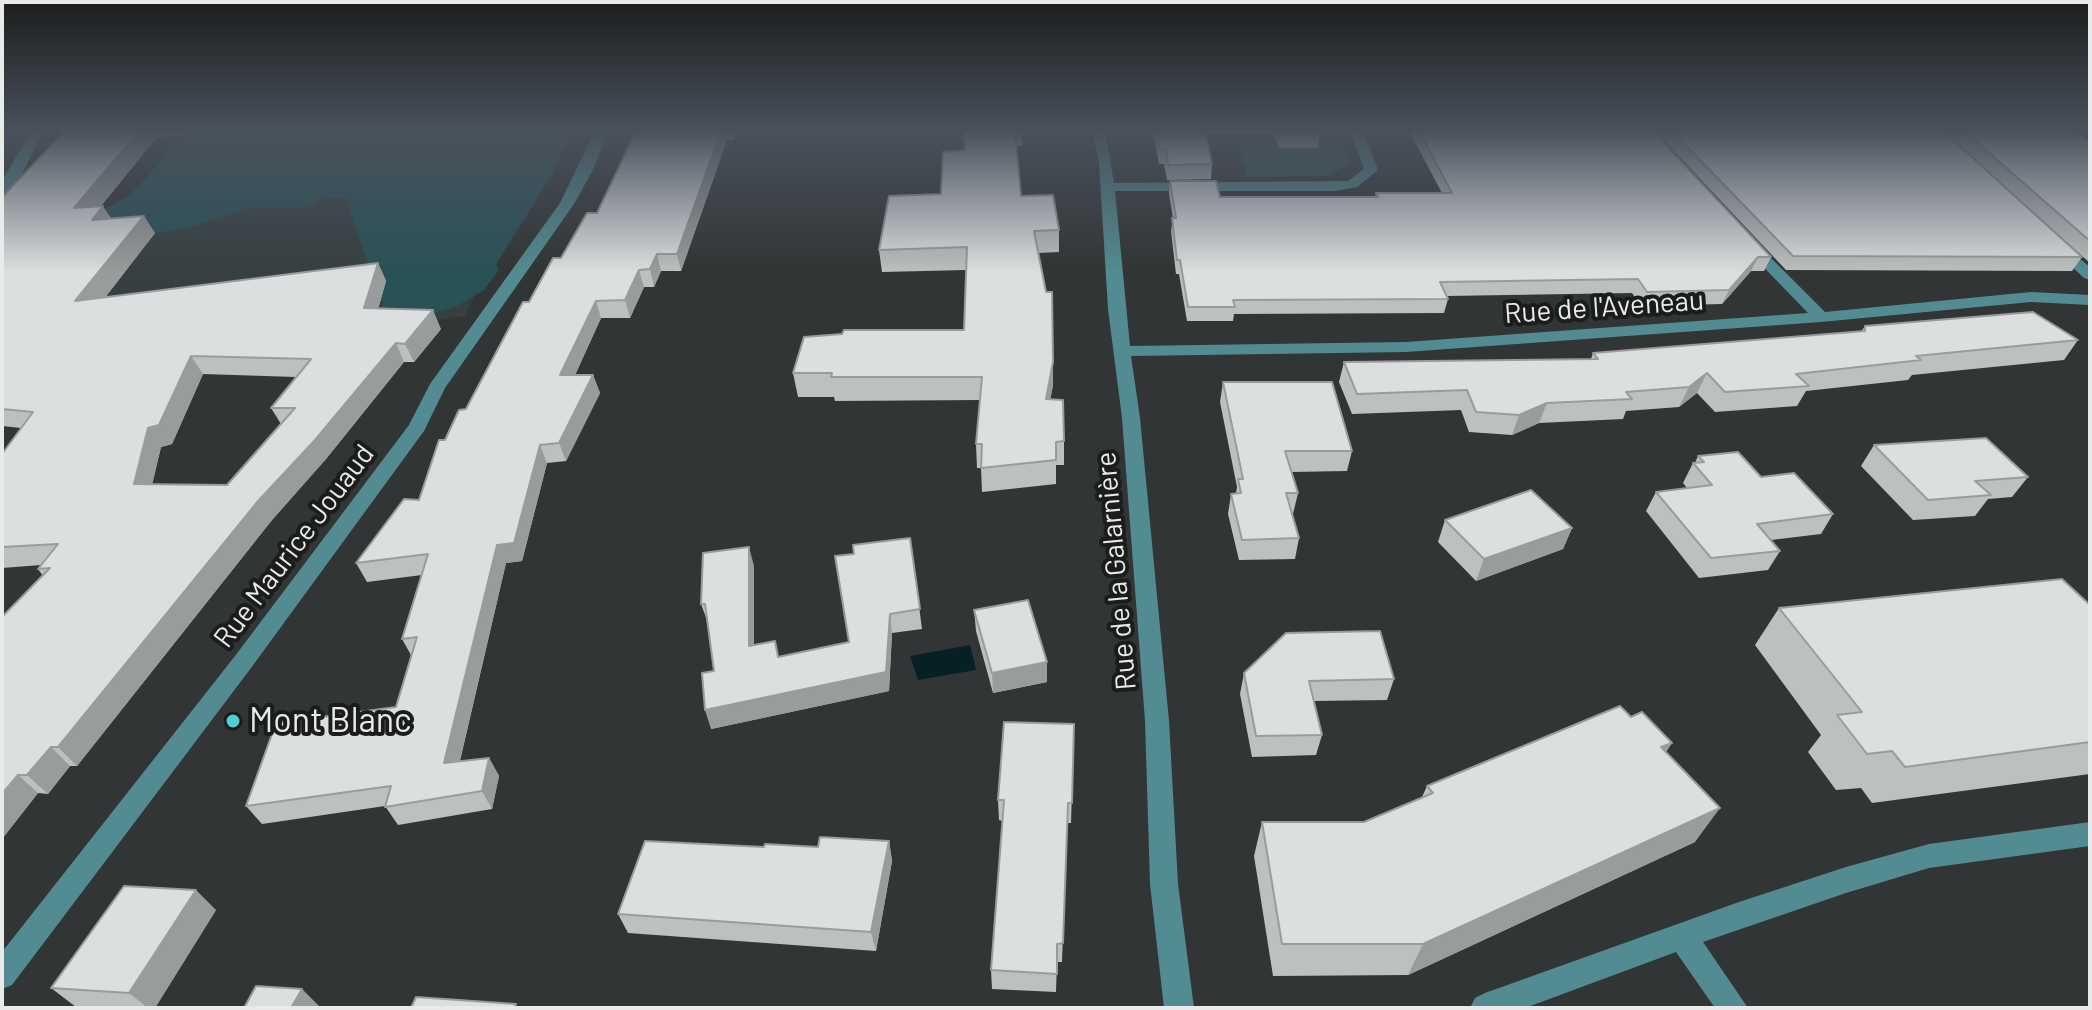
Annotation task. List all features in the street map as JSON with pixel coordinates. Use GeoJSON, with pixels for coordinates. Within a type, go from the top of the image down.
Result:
{"type":"FeatureCollection","features":[{"type":"Feature","properties":{"kind":"street","name":"Rue Maurice Jouaud"},"geometry":{"type":"LineString","coordinates":[[2,975],[243,662],[417,427],[436,388],[567,204],[581,178]]}},
{"type":"Feature","properties":{"kind":"street","name":"Rue de la Galarnière"},"geometry":{"type":"LineString","coordinates":[[1106,178],[1156,706],[1169,940],[1179,1008]]}},
{"type":"Feature","properties":{"kind":"street"},"geometry":{"type":"LineString","coordinates":[[1107,187],[1344,186],[1363,178]]}},
{"type":"Feature","properties":{"kind":"street"},"geometry":{"type":"LineString","coordinates":[[1736,230],[1821,317]]}},
{"type":"Feature","properties":{"kind":"street"},"geometry":{"type":"LineString","coordinates":[[2044,233],[2090,275]]}},
{"type":"Feature","properties":{"kind":"street","name":"Rue de l'Aveneau"},"geometry":{"type":"LineString","coordinates":[[1121,351],[1406,347],[1821,317],[2031,297],[2090,300]]}},
{"type":"Feature","properties":{"kind":"street"},"geometry":{"type":"LineString","coordinates":[[1485,1008],[1831,884],[1929,856],[2090,834]]}},
{"type":"Feature","properties":{"kind":"street"},"geometry":{"type":"LineString","coordinates":[[1682,936],[1733,1008]]}},
{"type":"Feature","properties":{"kind":"shaded area"},"geometry":{"type":"Polygon","coordinates":[[[146,178],[550,178],[496,264],[499,270],[484,290],[457,306],[421,317],[383,317],[380,308],[384,302],[380,301],[346,197],[321,199],[304,208],[249,208],[191,227],[164,232],[99,236],[101,211],[130,195],[146,178]]]}},
{"type":"Feature","properties":{"kind":"shaded area"},"geometry":{"type":"Polygon","coordinates":[[[347,196],[381,301],[474,296],[465,316],[212,350],[2,357],[110,229],[258,204],[347,196]]]}},
{"type":"Feature","properties":{"kind":"shaded area"},"geometry":{"type":"Polygon","coordinates":[[[970,645],[976,670],[918,680],[910,656],[970,645]]]}},
{"type":"Feature","properties":{"kind":"building"},"geometry":{"type":"Polygon","coordinates":[[[20,178],[99,178],[74,208],[103,206],[92,220],[144,216],[75,301],[378,263],[364,308],[433,310],[405,344],[396,343],[315,440],[259,500],[58,747],[51,747],[27,775],[18,775],[2,794],[2,617],[50,568],[38,569],[58,544],[2,547],[2,454],[33,412],[2,409],[2,197],[20,178]],[[191,356],[159,425],[148,428],[134,484],[227,485],[295,408],[271,408],[311,359],[191,356]]]}},
{"type":"Feature","properties":{"kind":"building"},"geometry":{"type":"Polygon","coordinates":[[[614,178],[704,178],[677,254],[657,254],[650,269],[639,270],[625,300],[596,301],[560,375],[593,375],[559,443],[540,445],[514,543],[497,545],[444,763],[489,758],[482,791],[385,807],[391,786],[246,806],[276,723],[396,707],[417,637],[402,639],[428,554],[356,563],[404,499],[419,500],[439,440],[445,440],[459,410],[466,409],[523,302],[529,302],[553,258],[561,258],[587,213],[597,213],[614,178]]]}},
{"type":"Feature","properties":{"kind":"building"},"geometry":{"type":"Polygon","coordinates":[[[942,178],[1019,178],[1021,196],[1053,195],[1059,230],[1034,231],[1046,292],[1052,292],[1053,362],[1046,399],[1063,400],[1064,441],[1056,442],[1056,460],[981,468],[982,444],[976,444],[982,377],[831,377],[832,373],[793,373],[804,337],[842,334],[844,330],[964,330],[967,247],[879,250],[889,196],[941,194],[942,178]]]}},
{"type":"Feature","properties":{"kind":"building"},"geometry":{"type":"Polygon","coordinates":[[[1444,178],[1697,178],[1771,257],[1758,257],[1729,290],[1647,292],[1638,279],[1440,282],[1448,299],[1233,300],[1235,307],[1188,307],[1180,260],[1177,260],[1172,218],[1176,218],[1170,181],[1216,181],[1220,197],[1378,197],[1376,193],[1452,193],[1444,178]]]}},
{"type":"Feature","properties":{"kind":"building"},"geometry":{"type":"Polygon","coordinates":[[[1718,178],[1995,178],[2082,257],[1793,256],[1718,178]]]}},
{"type":"Feature","properties":{"kind":"building"},"geometry":{"type":"Polygon","coordinates":[[[2018,178],[2090,178],[2090,241],[2018,178]]]}},
{"type":"Feature","properties":{"kind":"building"},"geometry":{"type":"Polygon","coordinates":[[[2033,312],[2078,340],[1916,356],[1921,360],[1796,374],[1809,386],[1725,392],[1707,373],[1689,387],[1626,392],[1632,399],[1547,403],[1519,415],[1476,412],[1467,390],[1357,394],[1344,362],[1598,359],[1593,353],[1865,331],[1865,326],[2033,312]]]}},
{"type":"Feature","properties":{"kind":"building"},"geometry":{"type":"Polygon","coordinates":[[[1223,382],[1332,382],[1352,451],[1285,451],[1298,493],[1286,493],[1299,538],[1242,540],[1231,494],[1241,493],[1238,479],[1243,479],[1223,382]]]}},
{"type":"Feature","properties":{"kind":"building"},"geometry":{"type":"Polygon","coordinates":[[[1986,438],[2028,477],[1975,481],[1991,495],[1928,500],[1874,445],[1986,438]]]}},
{"type":"Feature","properties":{"kind":"building"},"geometry":{"type":"Polygon","coordinates":[[[1738,452],[1761,477],[1794,473],[1833,514],[1757,524],[1780,551],[1711,558],[1656,492],[1712,485],[1693,463],[1704,462],[1698,456],[1738,452]]]}},
{"type":"Feature","properties":{"kind":"building"},"geometry":{"type":"Polygon","coordinates":[[[1531,490],[1572,528],[1484,559],[1445,520],[1531,490]]]}},
{"type":"Feature","properties":{"kind":"building"},"geometry":{"type":"Polygon","coordinates":[[[910,538],[920,609],[890,614],[886,672],[705,710],[702,673],[714,671],[705,604],[701,604],[703,553],[749,547],[749,646],[775,641],[778,657],[849,642],[835,556],[854,554],[853,545],[910,538]]]}},
{"type":"Feature","properties":{"kind":"building"},"geometry":{"type":"Polygon","coordinates":[[[2062,579],[2090,605],[2090,742],[1905,767],[1892,751],[1867,754],[1837,715],[1862,712],[1779,608],[2062,579]]]}},
{"type":"Feature","properties":{"kind":"building"},"geometry":{"type":"Polygon","coordinates":[[[1028,600],[1047,662],[992,673],[974,610],[1028,600]]]}},
{"type":"Feature","properties":{"kind":"building"},"geometry":{"type":"Polygon","coordinates":[[[1380,631],[1394,679],[1309,681],[1322,735],[1256,736],[1244,673],[1286,633],[1380,631]]]}},
{"type":"Feature","properties":{"kind":"building"},"geometry":{"type":"Polygon","coordinates":[[[1620,706],[1631,717],[1642,712],[1672,743],[1661,747],[1720,808],[1423,944],[1282,944],[1262,822],[1364,822],[1433,793],[1427,786],[1620,706]]]}},
{"type":"Feature","properties":{"kind":"building"},"geometry":{"type":"Polygon","coordinates":[[[1004,722],[1074,724],[1063,943],[1057,944],[1057,974],[991,970],[1004,800],[998,800],[1004,722]]]}},
{"type":"Feature","properties":{"kind":"building"},"geometry":{"type":"Polygon","coordinates":[[[820,837],[889,841],[871,932],[618,914],[645,841],[818,847],[820,837]]]}},
{"type":"Feature","properties":{"kind":"building"},"geometry":{"type":"Polygon","coordinates":[[[124,886],[196,890],[129,993],[51,988],[124,886]]]}},
{"type":"Feature","properties":{"kind":"building"},"geometry":{"type":"Polygon","coordinates":[[[256,986],[302,989],[291,1008],[244,1008],[256,986]]]}},
{"type":"Feature","properties":{"kind":"building"},"geometry":{"type":"Polygon","coordinates":[[[416,997],[516,1004],[514,1008],[411,1008],[416,997]]]}},
{"type":"Feature","properties":{"kind":"place","name":"Mont Blanc"},"geometry":{"type":"Point","coordinates":[233,721]}}]}
